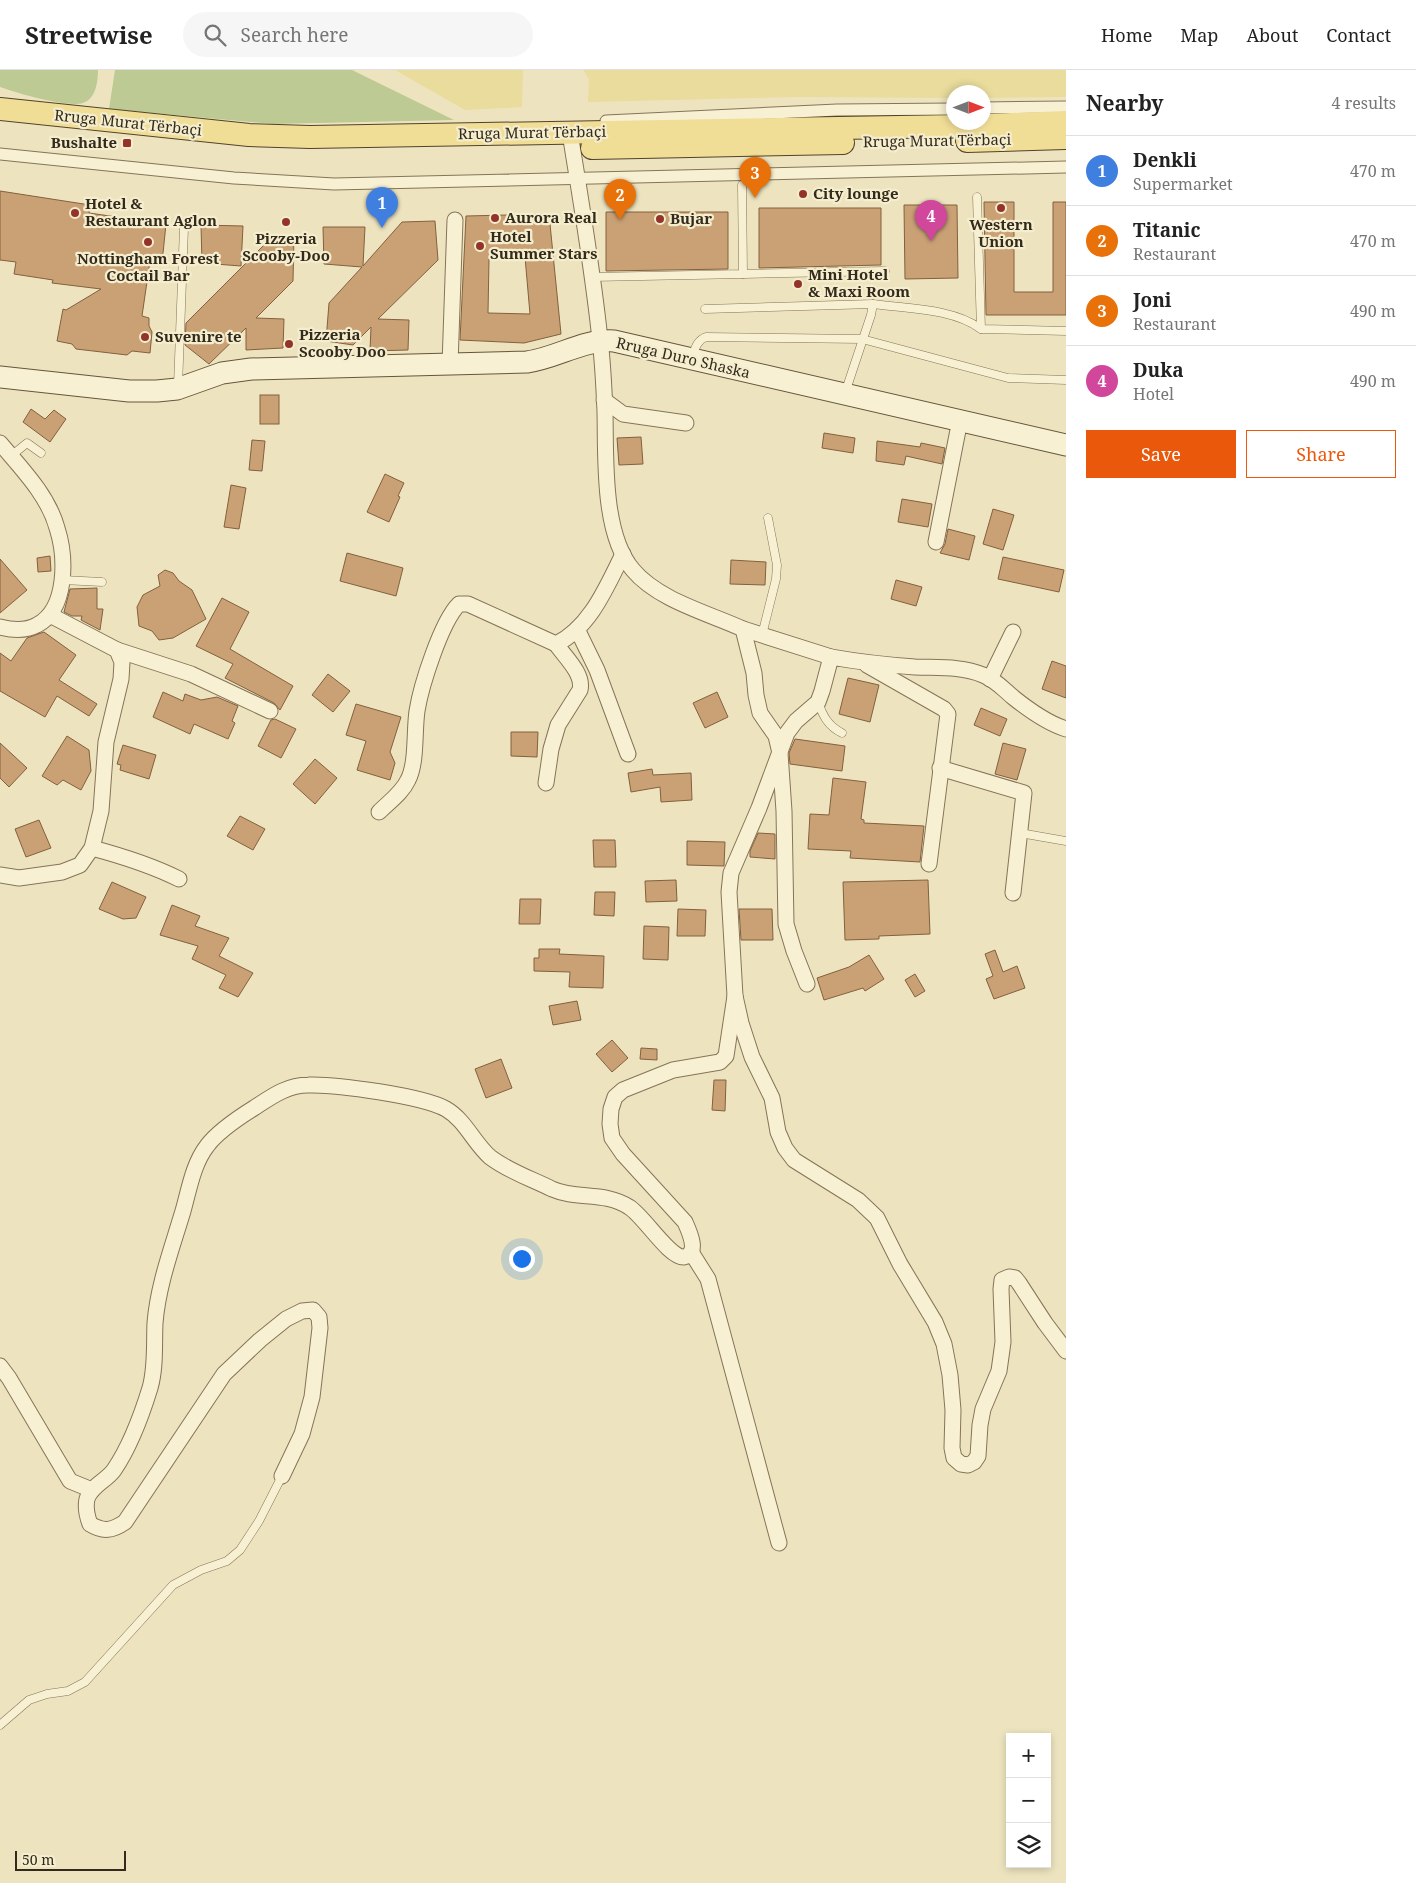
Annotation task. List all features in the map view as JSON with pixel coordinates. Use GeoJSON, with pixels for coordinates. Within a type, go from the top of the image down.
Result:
{"type":"FeatureCollection","features":[{"type":"Feature","properties":{"kind":"main road","name":"Rruga Murat Tërbaçi"},"geometry":{"type":"LineString","coordinates":[[0,109],[249,135],[571,140],[702,147],[1066,138]]}},
{"type":"Feature","properties":{"kind":"main road","name":"Rruga Murat Tërbaçi"},"geometry":{"type":"LineString","coordinates":[[0,125],[239,148],[310,151],[1066,122]]}},
{"type":"Feature","properties":{"kind":"main road","name":"Rruga Duro Shaska"},"geometry":{"type":"LineString","coordinates":[[0,377],[128,391],[157,391],[177,389],[222,374],[251,369],[527,362],[544,360],[600,340],[614,341],[1066,445]]}},
{"type":"Feature","properties":{"kind":"street"},"geometry":{"type":"LineString","coordinates":[[991,108],[1066,107]]}},
{"type":"Feature","properties":{"kind":"street"},"geometry":{"type":"LineString","coordinates":[[476,125],[836,110],[946,109]]}},
{"type":"Feature","properties":{"kind":"street"},"geometry":{"type":"LineString","coordinates":[[571,140],[600,340],[608,500],[613,526],[623,554],[633,570],[652,588],[743,629],[831,657],[861,662],[969,670],[999,684],[1012,697],[1042,718],[1066,729]]}},
{"type":"Feature","properties":{"kind":"street"},"geometry":{"type":"LineString","coordinates":[[0,154],[288,182],[334,184],[1066,167]]}},
{"type":"Feature","properties":{"kind":"street"},"geometry":{"type":"LineString","coordinates":[[450,365],[455,220]]}},
{"type":"Feature","properties":{"kind":"street"},"geometry":{"type":"LineString","coordinates":[[604,400],[623,414],[686,424]]}},
{"type":"Feature","properties":{"kind":"street"},"geometry":{"type":"LineString","coordinates":[[936,542],[960,420]]}},
{"type":"Feature","properties":{"kind":"street"},"geometry":{"type":"LineString","coordinates":[[0,443],[33,483],[57,527],[62,556],[63,580],[58,600],[50,615],[38,625],[27,629],[14,630],[0,627]]}},
{"type":"Feature","properties":{"kind":"street"},"geometry":{"type":"LineString","coordinates":[[556,644],[577,629],[599,600],[623,554]]}},
{"type":"Feature","properties":{"kind":"street"},"geometry":{"type":"LineString","coordinates":[[379,812],[408,780],[412,764],[417,710],[424,680],[446,623],[452,611],[459,604],[468,604],[556,644],[579,676],[582,684],[580,690],[558,725],[551,749],[546,783]]}},
{"type":"Feature","properties":{"kind":"street"},"geometry":{"type":"LineString","coordinates":[[50,615],[117,650],[191,674],[270,711]]}},
{"type":"Feature","properties":{"kind":"street"},"geometry":{"type":"LineString","coordinates":[[577,629],[597,670],[628,754]]}},
{"type":"Feature","properties":{"kind":"street"},"geometry":{"type":"LineString","coordinates":[[743,629],[754,673],[756,696],[760,712],[776,736],[780,753],[784,811],[786,924],[807,984]]}},
{"type":"Feature","properties":{"kind":"street"},"geometry":{"type":"LineString","coordinates":[[990,679],[1013,632]]}},
{"type":"Feature","properties":{"kind":"street"},"geometry":{"type":"LineString","coordinates":[[0,874],[19,878],[62,872],[80,865],[92,848],[101,811],[106,742],[121,679],[122,662],[117,650]]}},
{"type":"Feature","properties":{"kind":"street"},"geometry":{"type":"LineString","coordinates":[[282,1476],[302,1434],[312,1397],[320,1328],[319,1317],[314,1310],[302,1311],[286,1319],[260,1340],[224,1374],[125,1522],[116,1528],[106,1530],[90,1524],[86,1513],[87,1500],[92,1490],[113,1472],[123,1454],[142,1412],[151,1385],[160,1292],[195,1169],[207,1145],[251,1110],[287,1088],[308,1084],[406,1097],[432,1103],[447,1109],[490,1156],[515,1172],[556,1191],[601,1196],[628,1206],[638,1214],[674,1254],[681,1257],[687,1256],[691,1252],[692,1245],[691,1235],[685,1222],[623,1154],[612,1138],[610,1124],[611,1109],[615,1097],[623,1090],[673,1070],[720,1062],[726,1056],[735,996],[729,892],[731,873],[787,733],[796,721],[818,702],[831,657]]}},
{"type":"Feature","properties":{"kind":"street"},"geometry":{"type":"LineString","coordinates":[[861,662],[944,709],[948,714],[929,864]]}},
{"type":"Feature","properties":{"kind":"street"},"geometry":{"type":"LineString","coordinates":[[940,768],[1024,793],[1014,893]]}},
{"type":"Feature","properties":{"kind":"street"},"geometry":{"type":"LineString","coordinates":[[92,848],[130,858],[155,867],[179,879]]}},
{"type":"Feature","properties":{"kind":"street"},"geometry":{"type":"LineString","coordinates":[[735,996],[752,1057],[772,1098],[778,1132],[785,1148],[794,1160],[858,1200],[877,1218],[900,1264],[935,1322],[944,1344],[950,1375],[953,1410],[952,1448],[954,1458],[961,1464],[968,1465],[974,1462],[978,1456],[983,1409],[991,1395],[999,1371],[1003,1342],[1002,1280],[1009,1277],[1015,1278],[1066,1352]]}},
{"type":"Feature","properties":{"kind":"street"},"geometry":{"type":"LineString","coordinates":[[691,1252],[708,1279],[780,1543]]}},
{"type":"Feature","properties":{"kind":"street"},"geometry":{"type":"LineString","coordinates":[[0,1366],[70,1481],[92,1490]]}},
{"type":"Feature","properties":{"kind":"lane"},"geometry":{"type":"LineString","coordinates":[[742,185],[743,274]]}},
{"type":"Feature","properties":{"kind":"lane"},"geometry":{"type":"LineString","coordinates":[[977,197],[980,329]]}},
{"type":"Feature","properties":{"kind":"lane"},"geometry":{"type":"LineString","coordinates":[[177,389],[184,228]]}},
{"type":"Feature","properties":{"kind":"lane"},"geometry":{"type":"LineString","coordinates":[[592,277],[885,271]]}},
{"type":"Feature","properties":{"kind":"lane"},"geometry":{"type":"LineString","coordinates":[[844,395],[873,304]]}},
{"type":"Feature","properties":{"kind":"lane"},"geometry":{"type":"LineString","coordinates":[[705,309],[873,304],[955,316],[971,322],[980,329],[1066,331]]}},
{"type":"Feature","properties":{"kind":"lane"},"geometry":{"type":"LineString","coordinates":[[691,359],[698,343],[702,338],[706,337],[862,339],[1008,378],[1066,380]]}},
{"type":"Feature","properties":{"kind":"lane"},"geometry":{"type":"LineString","coordinates":[[11,456],[27,443],[40,453]]}},
{"type":"Feature","properties":{"kind":"lane"},"geometry":{"type":"LineString","coordinates":[[762,635],[776,579],[777,565],[768,518]]}},
{"type":"Feature","properties":{"kind":"lane"},"geometry":{"type":"LineString","coordinates":[[63,580],[102,582]]}},
{"type":"Feature","properties":{"kind":"lane"},"geometry":{"type":"LineString","coordinates":[[818,702],[833,729],[842,733]]}},
{"type":"Feature","properties":{"kind":"lane"},"geometry":{"type":"LineString","coordinates":[[1020,833],[1066,841]]}},
{"type":"Feature","properties":{"kind":"lane"},"geometry":{"type":"LineString","coordinates":[[0,1725],[29,1700],[47,1694],[68,1691],[85,1682],[173,1585],[201,1570],[227,1561],[240,1550],[259,1521],[282,1476]]}},
{"type":"Feature","properties":{"kind":"green space"},"geometry":{"type":"Polygon","coordinates":[[[0,70],[98,70],[97,84],[91,98],[87,101],[76,104],[66,103],[42,99],[0,87],[0,70]]]}},
{"type":"Feature","properties":{"kind":"green space"},"geometry":{"type":"Polygon","coordinates":[[[115,70],[352,70],[454,120],[273,124],[109,109],[115,70]]]}},
{"type":"Feature","properties":{"kind":"sand"},"geometry":{"type":"Polygon","coordinates":[[[395,70],[523,70],[522,107],[465,110],[395,70]]]}},
{"type":"Feature","properties":{"kind":"sand"},"geometry":{"type":"Polygon","coordinates":[[[583,70],[1066,70],[1066,97],[991,98],[991,85],[946,85],[946,98],[797,97],[588,102],[589,79],[583,70]]]}},
{"type":"Feature","properties":{"kind":"building"},"geometry":{"type":"Polygon","coordinates":[[[0,191],[90,205],[89,213],[166,224],[162,263],[150,261],[142,316],[149,318],[149,326],[152,332],[150,353],[132,351],[127,355],[76,349],[72,344],[57,341],[63,309],[66,310],[101,289],[52,283],[53,280],[14,274],[16,262],[0,260],[0,191]]]}},
{"type":"Feature","properties":{"kind":"building"},"geometry":{"type":"Polygon","coordinates":[[[984,202],[1014,202],[1014,292],[1053,292],[1053,202],[1066,202],[1066,315],[986,315],[984,202]]]}},
{"type":"Feature","properties":{"kind":"building"},"geometry":{"type":"Polygon","coordinates":[[[904,205],[957,205],[958,278],[905,279],[904,205]]]}},
{"type":"Feature","properties":{"kind":"building"},"geometry":{"type":"Polygon","coordinates":[[[759,208],[881,208],[881,265],[759,268],[759,208]]]}},
{"type":"Feature","properties":{"kind":"building"},"geometry":{"type":"Polygon","coordinates":[[[606,212],[728,212],[728,269],[606,271],[606,212]]]}},
{"type":"Feature","properties":{"kind":"building"},"geometry":{"type":"Polygon","coordinates":[[[549,214],[561,334],[524,343],[460,340],[466,216],[549,214]],[[525,257],[489,259],[488,313],[530,314],[525,257]]]}},
{"type":"Feature","properties":{"kind":"building"},"geometry":{"type":"Polygon","coordinates":[[[435,221],[438,260],[378,319],[409,320],[408,350],[370,351],[371,327],[353,345],[326,341],[329,303],[362,267],[324,264],[323,227],[365,227],[363,266],[402,222],[435,221]]]}},
{"type":"Feature","properties":{"kind":"building"},"geometry":{"type":"Polygon","coordinates":[[[201,225],[243,226],[241,266],[202,263],[201,225]]]}},
{"type":"Feature","properties":{"kind":"building"},"geometry":{"type":"Polygon","coordinates":[[[294,236],[293,281],[256,318],[284,319],[283,348],[246,350],[246,328],[209,364],[185,345],[186,323],[270,239],[294,236]]]}},
{"type":"Feature","properties":{"kind":"building"},"geometry":{"type":"Polygon","coordinates":[[[260,395],[279,395],[279,424],[260,424],[260,395]]]}},
{"type":"Feature","properties":{"kind":"building"},"geometry":{"type":"Polygon","coordinates":[[[31,409],[45,419],[54,410],[66,419],[50,442],[23,422],[31,409]]]}},
{"type":"Feature","properties":{"kind":"building"},"geometry":{"type":"Polygon","coordinates":[[[824,433],[855,438],[853,453],[822,448],[824,433]]]}},
{"type":"Feature","properties":{"kind":"building"},"geometry":{"type":"Polygon","coordinates":[[[641,437],[643,464],[619,465],[617,438],[641,437]]]}},
{"type":"Feature","properties":{"kind":"building"},"geometry":{"type":"Polygon","coordinates":[[[252,440],[265,441],[262,471],[249,470],[252,440]]]}},
{"type":"Feature","properties":{"kind":"building"},"geometry":{"type":"Polygon","coordinates":[[[877,441],[920,447],[921,443],[945,448],[942,464],[906,456],[904,465],[876,461],[877,441]]]}},
{"type":"Feature","properties":{"kind":"building"},"geometry":{"type":"Polygon","coordinates":[[[385,474],[404,483],[389,522],[367,512],[385,474]]]}},
{"type":"Feature","properties":{"kind":"building"},"geometry":{"type":"Polygon","coordinates":[[[231,485],[246,488],[239,529],[224,527],[231,485]]]}},
{"type":"Feature","properties":{"kind":"building"},"geometry":{"type":"Polygon","coordinates":[[[902,499],[932,504],[928,527],[898,522],[902,499]]]}},
{"type":"Feature","properties":{"kind":"building"},"geometry":{"type":"Polygon","coordinates":[[[993,509],[1014,515],[1003,550],[983,544],[993,509]]]}},
{"type":"Feature","properties":{"kind":"building"},"geometry":{"type":"Polygon","coordinates":[[[948,529],[975,536],[969,560],[940,553],[945,544],[948,529]]]}},
{"type":"Feature","properties":{"kind":"building"},"geometry":{"type":"Polygon","coordinates":[[[347,553],[403,568],[396,596],[340,581],[347,553]]]}},
{"type":"Feature","properties":{"kind":"building"},"geometry":{"type":"Polygon","coordinates":[[[50,556],[51,571],[38,572],[37,558],[50,556]]]}},
{"type":"Feature","properties":{"kind":"building"},"geometry":{"type":"Polygon","coordinates":[[[1003,557],[1064,570],[1059,592],[998,579],[1003,557]]]}},
{"type":"Feature","properties":{"kind":"building"},"geometry":{"type":"Polygon","coordinates":[[[0,559],[27,590],[0,613],[0,559]]]}},
{"type":"Feature","properties":{"kind":"building"},"geometry":{"type":"Polygon","coordinates":[[[731,560],[766,562],[765,585],[730,584],[731,560]]]}},
{"type":"Feature","properties":{"kind":"building"},"geometry":{"type":"Polygon","coordinates":[[[165,570],[173,573],[179,581],[192,590],[206,619],[173,638],[159,640],[152,631],[139,626],[137,607],[143,595],[160,586],[158,575],[165,570]]]}},
{"type":"Feature","properties":{"kind":"building"},"geometry":{"type":"Polygon","coordinates":[[[896,580],[922,587],[916,606],[891,599],[896,580]]]}},
{"type":"Feature","properties":{"kind":"building"},"geometry":{"type":"Polygon","coordinates":[[[97,588],[97,609],[103,609],[100,630],[81,620],[82,616],[72,616],[64,612],[70,589],[97,588]]]}},
{"type":"Feature","properties":{"kind":"building"},"geometry":{"type":"Polygon","coordinates":[[[222,598],[249,612],[230,649],[293,686],[280,710],[274,703],[225,678],[233,664],[196,646],[222,598]]]}},
{"type":"Feature","properties":{"kind":"building"},"geometry":{"type":"Polygon","coordinates":[[[44,632],[76,655],[59,680],[97,704],[89,716],[57,696],[45,717],[0,691],[0,653],[11,661],[27,638],[44,632]]]}},
{"type":"Feature","properties":{"kind":"building"},"geometry":{"type":"Polygon","coordinates":[[[1052,661],[1066,666],[1066,698],[1042,689],[1052,661]]]}},
{"type":"Feature","properties":{"kind":"building"},"geometry":{"type":"Polygon","coordinates":[[[328,674],[350,691],[333,712],[312,695],[328,674]]]}},
{"type":"Feature","properties":{"kind":"building"},"geometry":{"type":"Polygon","coordinates":[[[848,678],[879,685],[870,722],[839,714],[848,678]]]}},
{"type":"Feature","properties":{"kind":"building"},"geometry":{"type":"Polygon","coordinates":[[[163,692],[183,701],[185,694],[201,700],[217,697],[238,706],[232,721],[235,723],[228,739],[194,724],[190,734],[153,717],[163,692]]]}},
{"type":"Feature","properties":{"kind":"building"},"geometry":{"type":"Polygon","coordinates":[[[717,692],[728,717],[705,728],[693,703],[717,692]]]}},
{"type":"Feature","properties":{"kind":"building"},"geometry":{"type":"Polygon","coordinates":[[[356,704],[401,717],[390,752],[395,763],[390,780],[357,770],[366,741],[346,735],[356,704]]]}},
{"type":"Feature","properties":{"kind":"building"},"geometry":{"type":"Polygon","coordinates":[[[981,708],[1007,719],[1000,736],[974,725],[981,708]]]}},
{"type":"Feature","properties":{"kind":"building"},"geometry":{"type":"Polygon","coordinates":[[[275,719],[296,729],[281,758],[258,746],[271,720],[275,719]]]}},
{"type":"Feature","properties":{"kind":"building"},"geometry":{"type":"Polygon","coordinates":[[[511,732],[538,732],[537,757],[511,756],[511,732]]]}},
{"type":"Feature","properties":{"kind":"building"},"geometry":{"type":"Polygon","coordinates":[[[67,736],[89,750],[91,771],[81,790],[63,780],[57,785],[42,776],[67,736]]]}},
{"type":"Feature","properties":{"kind":"building"},"geometry":{"type":"Polygon","coordinates":[[[795,739],[845,746],[842,771],[790,764],[789,753],[795,739]]]}},
{"type":"Feature","properties":{"kind":"building"},"geometry":{"type":"Polygon","coordinates":[[[0,743],[27,768],[9,787],[0,778],[0,743]]]}},
{"type":"Feature","properties":{"kind":"building"},"geometry":{"type":"Polygon","coordinates":[[[1003,743],[1026,749],[1017,780],[995,774],[1003,743]]]}},
{"type":"Feature","properties":{"kind":"building"},"geometry":{"type":"Polygon","coordinates":[[[123,745],[156,755],[149,779],[120,770],[121,765],[117,764],[123,745]]]}},
{"type":"Feature","properties":{"kind":"building"},"geometry":{"type":"Polygon","coordinates":[[[315,759],[337,778],[315,804],[293,784],[315,759]]]}},
{"type":"Feature","properties":{"kind":"building"},"geometry":{"type":"Polygon","coordinates":[[[652,769],[653,775],[691,773],[692,800],[661,802],[660,787],[631,792],[628,773],[652,769]]]}},
{"type":"Feature","properties":{"kind":"building"},"geometry":{"type":"Polygon","coordinates":[[[833,778],[866,782],[861,819],[864,820],[864,823],[924,826],[920,862],[850,858],[851,851],[808,849],[810,814],[829,815],[833,778]]]}},
{"type":"Feature","properties":{"kind":"building"},"geometry":{"type":"Polygon","coordinates":[[[240,816],[265,829],[253,850],[227,836],[240,816]]]}},
{"type":"Feature","properties":{"kind":"building"},"geometry":{"type":"Polygon","coordinates":[[[39,820],[51,848],[26,857],[15,829],[39,820]]]}},
{"type":"Feature","properties":{"kind":"building"},"geometry":{"type":"Polygon","coordinates":[[[758,833],[775,834],[775,859],[750,857],[750,851],[758,833]]]}},
{"type":"Feature","properties":{"kind":"building"},"geometry":{"type":"Polygon","coordinates":[[[593,840],[615,840],[616,867],[594,867],[593,840]]]}},
{"type":"Feature","properties":{"kind":"building"},"geometry":{"type":"Polygon","coordinates":[[[687,841],[725,842],[724,866],[687,865],[687,841]]]}},
{"type":"Feature","properties":{"kind":"building"},"geometry":{"type":"Polygon","coordinates":[[[676,880],[677,901],[646,902],[645,881],[676,880]]]}},
{"type":"Feature","properties":{"kind":"building"},"geometry":{"type":"Polygon","coordinates":[[[928,880],[930,934],[879,936],[879,939],[845,940],[843,882],[928,880]]]}},
{"type":"Feature","properties":{"kind":"building"},"geometry":{"type":"Polygon","coordinates":[[[112,882],[146,897],[136,918],[123,919],[99,909],[112,882]]]}},
{"type":"Feature","properties":{"kind":"building"},"geometry":{"type":"Polygon","coordinates":[[[595,892],[615,892],[614,916],[594,915],[595,892]]]}},
{"type":"Feature","properties":{"kind":"building"},"geometry":{"type":"Polygon","coordinates":[[[520,899],[541,899],[540,924],[519,924],[520,899]]]}},
{"type":"Feature","properties":{"kind":"building"},"geometry":{"type":"Polygon","coordinates":[[[172,905],[200,916],[195,926],[229,938],[219,956],[253,973],[238,997],[219,988],[226,975],[192,959],[198,946],[160,935],[172,905]]]}},
{"type":"Feature","properties":{"kind":"building"},"geometry":{"type":"Polygon","coordinates":[[[678,909],[706,910],[705,936],[677,936],[678,909]]]}},
{"type":"Feature","properties":{"kind":"building"},"geometry":{"type":"Polygon","coordinates":[[[739,909],[772,909],[773,940],[741,940],[739,909]]]}},
{"type":"Feature","properties":{"kind":"building"},"geometry":{"type":"Polygon","coordinates":[[[644,926],[669,927],[668,960],[643,959],[644,926]]]}},
{"type":"Feature","properties":{"kind":"building"},"geometry":{"type":"Polygon","coordinates":[[[539,949],[560,949],[559,954],[604,956],[603,988],[569,987],[570,972],[534,971],[534,958],[539,958],[539,949]]]}},
{"type":"Feature","properties":{"kind":"building"},"geometry":{"type":"Polygon","coordinates":[[[995,950],[1003,972],[1017,966],[1025,988],[994,999],[986,979],[993,976],[985,954],[995,950]]]}},
{"type":"Feature","properties":{"kind":"building"},"geometry":{"type":"Polygon","coordinates":[[[869,955],[884,979],[865,991],[863,988],[824,1000],[817,978],[849,967],[869,955]]]}},
{"type":"Feature","properties":{"kind":"building"},"geometry":{"type":"Polygon","coordinates":[[[915,974],[925,991],[915,997],[905,980],[915,974]]]}},
{"type":"Feature","properties":{"kind":"building"},"geometry":{"type":"Polygon","coordinates":[[[577,1001],[581,1020],[553,1025],[549,1006],[577,1001]]]}},
{"type":"Feature","properties":{"kind":"building"},"geometry":{"type":"Polygon","coordinates":[[[612,1040],[628,1058],[612,1072],[596,1054],[612,1040]]]}},
{"type":"Feature","properties":{"kind":"building"},"geometry":{"type":"Polygon","coordinates":[[[641,1048],[657,1049],[657,1060],[640,1059],[641,1048]]]}},
{"type":"Feature","properties":{"kind":"building"},"geometry":{"type":"Polygon","coordinates":[[[501,1059],[512,1088],[486,1098],[475,1069],[501,1059]]]}},
{"type":"Feature","properties":{"kind":"building"},"geometry":{"type":"Polygon","coordinates":[[[714,1080],[726,1080],[725,1111],[712,1110],[714,1080]]]}},
{"type":"Feature","properties":{"kind":"place","name":"Bushalte"},"geometry":{"type":"Point","coordinates":[127,143]}},
{"type":"Feature","properties":{"kind":"place","name":"City lounge"},"geometry":{"type":"Point","coordinates":[803,194]}},
{"type":"Feature","properties":{"kind":"place","name":"Joni"},"geometry":{"type":"Point","coordinates":[755,198]}},
{"type":"Feature","properties":{"kind":"place","name":"Western Union"},"geometry":{"type":"Point","coordinates":[1001,208]}},
{"type":"Feature","properties":{"kind":"place","name":"Hotel & Restaurant Aglon"},"geometry":{"type":"Point","coordinates":[75,213]}},
{"type":"Feature","properties":{"kind":"place","name":"Aurora Real"},"geometry":{"type":"Point","coordinates":[495,218]}},
{"type":"Feature","properties":{"kind":"place","name":"Bujar"},"geometry":{"type":"Point","coordinates":[660,219]}},
{"type":"Feature","properties":{"kind":"place","name":"Titanic"},"geometry":{"type":"Point","coordinates":[620,220]}},
{"type":"Feature","properties":{"kind":"place","name":"Pizzeria Scooby-Doo"},"geometry":{"type":"Point","coordinates":[286,222]}},
{"type":"Feature","properties":{"kind":"place","name":"Denkli"},"geometry":{"type":"Point","coordinates":[382,228]}},
{"type":"Feature","properties":{"kind":"place","name":"Duka"},"geometry":{"type":"Point","coordinates":[931,241]}},
{"type":"Feature","properties":{"kind":"place","name":"Nottingham Forest Coctail Bar"},"geometry":{"type":"Point","coordinates":[148,242]}},
{"type":"Feature","properties":{"kind":"place","name":"Hotel Summer Stars"},"geometry":{"type":"Point","coordinates":[480,246]}},
{"type":"Feature","properties":{"kind":"place","name":"Mini Hotel & Maxi Room"},"geometry":{"type":"Point","coordinates":[798,284]}},
{"type":"Feature","properties":{"kind":"place","name":"Suvenire te"},"geometry":{"type":"Point","coordinates":[145,337]}},
{"type":"Feature","properties":{"kind":"place","name":"Pizzeria Scooby Doo"},"geometry":{"type":"Point","coordinates":[289,344]}}]}
